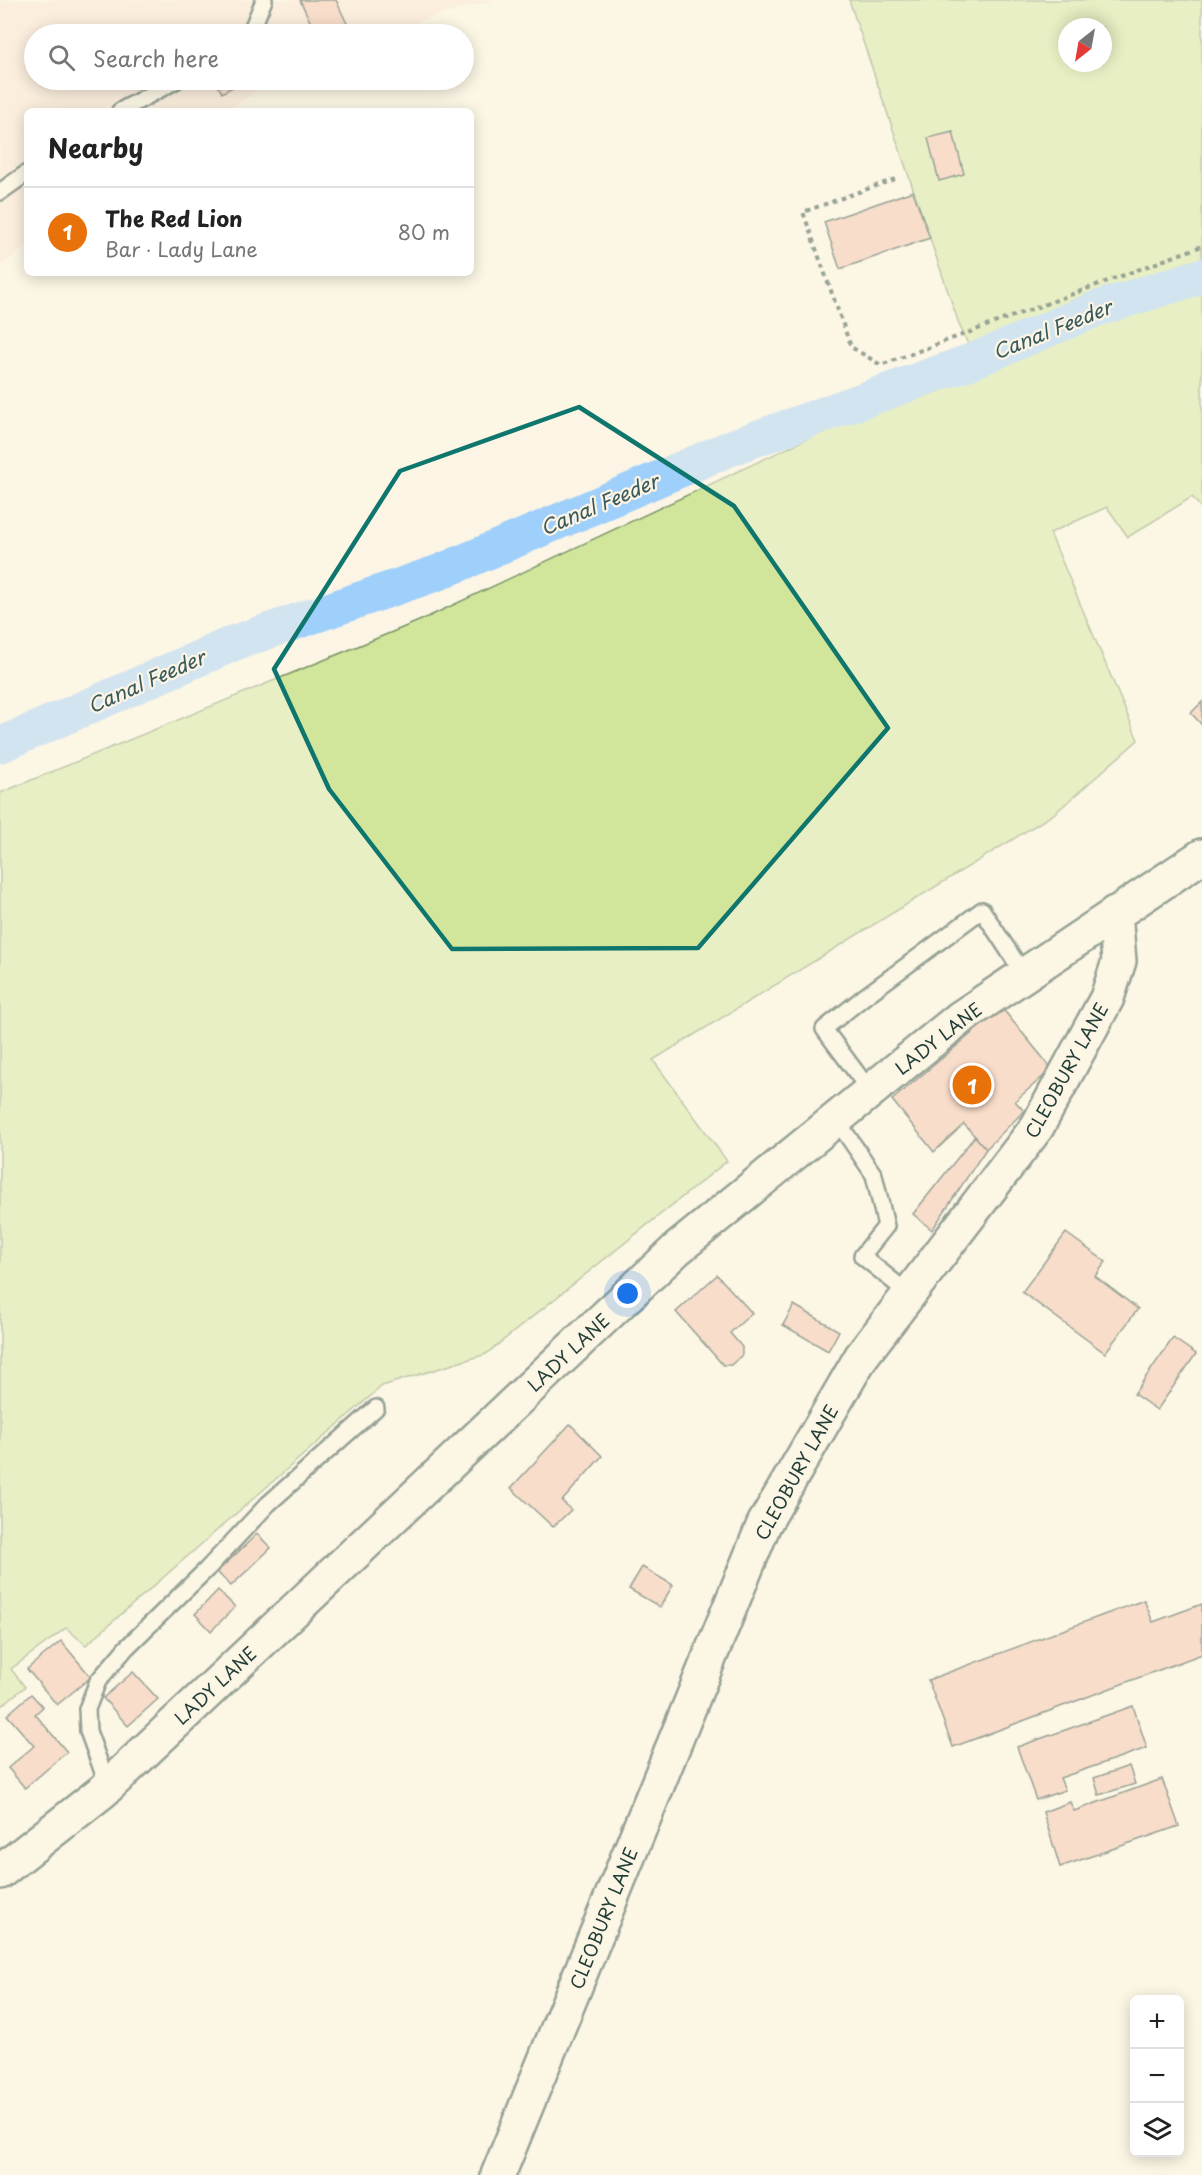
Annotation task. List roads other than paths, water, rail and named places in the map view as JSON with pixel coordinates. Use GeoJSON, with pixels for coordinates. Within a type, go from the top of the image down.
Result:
{"type":"FeatureCollection","features":[{"type":"Feature","properties":{"kind":"street","name":"LADY LANE"},"geometry":{"type":"LineString","coordinates":[[0,1872],[108,1786],[677,1250],[960,1018],[1202,856]]}},
{"type":"Feature","properties":{"kind":"street","name":"CLEOBURY LANE"},"geometry":{"type":"LineString","coordinates":[[498,2175],[764,1524],[861,1357],[1037,1127],[1107,998],[1119,961],[1115,913]]}},
{"type":"Feature","properties":{"kind":"lane"},"geometry":{"type":"LineString","coordinates":[[254,24],[264,0]]}},
{"type":"Feature","properties":{"kind":"lane"},"geometry":{"type":"LineString","coordinates":[[126,108],[159,90]]}},
{"type":"Feature","properties":{"kind":"lane"},"geometry":{"type":"LineString","coordinates":[[0,192],[24,175]]}},
{"type":"Feature","properties":{"kind":"lane"},"geometry":{"type":"LineString","coordinates":[[870,1091],[824,1029],[864,997],[982,910],[1025,976]]}},
{"type":"Feature","properties":{"kind":"lane"},"geometry":{"type":"LineString","coordinates":[[836,1119],[874,1175],[886,1226],[862,1256],[909,1294]]}},
{"type":"Feature","properties":{"kind":"lane"},"geometry":{"type":"LineString","coordinates":[[108,1786],[88,1731],[87,1709],[98,1681],[126,1648],[207,1569],[268,1504],[376,1408]]}},
{"type":"Feature","properties":{"kind":"waterway","name":"Canal Feeder"},"geometry":{"type":"LineString","coordinates":[[0,745],[234,643],[440,572],[733,447],[975,360],[1096,309],[1202,276]]}},
{"type":"Feature","properties":{"kind":"place","name":"The Red Lion"},"geometry":{"type":"Point","coordinates":[972,1085]}}]}
